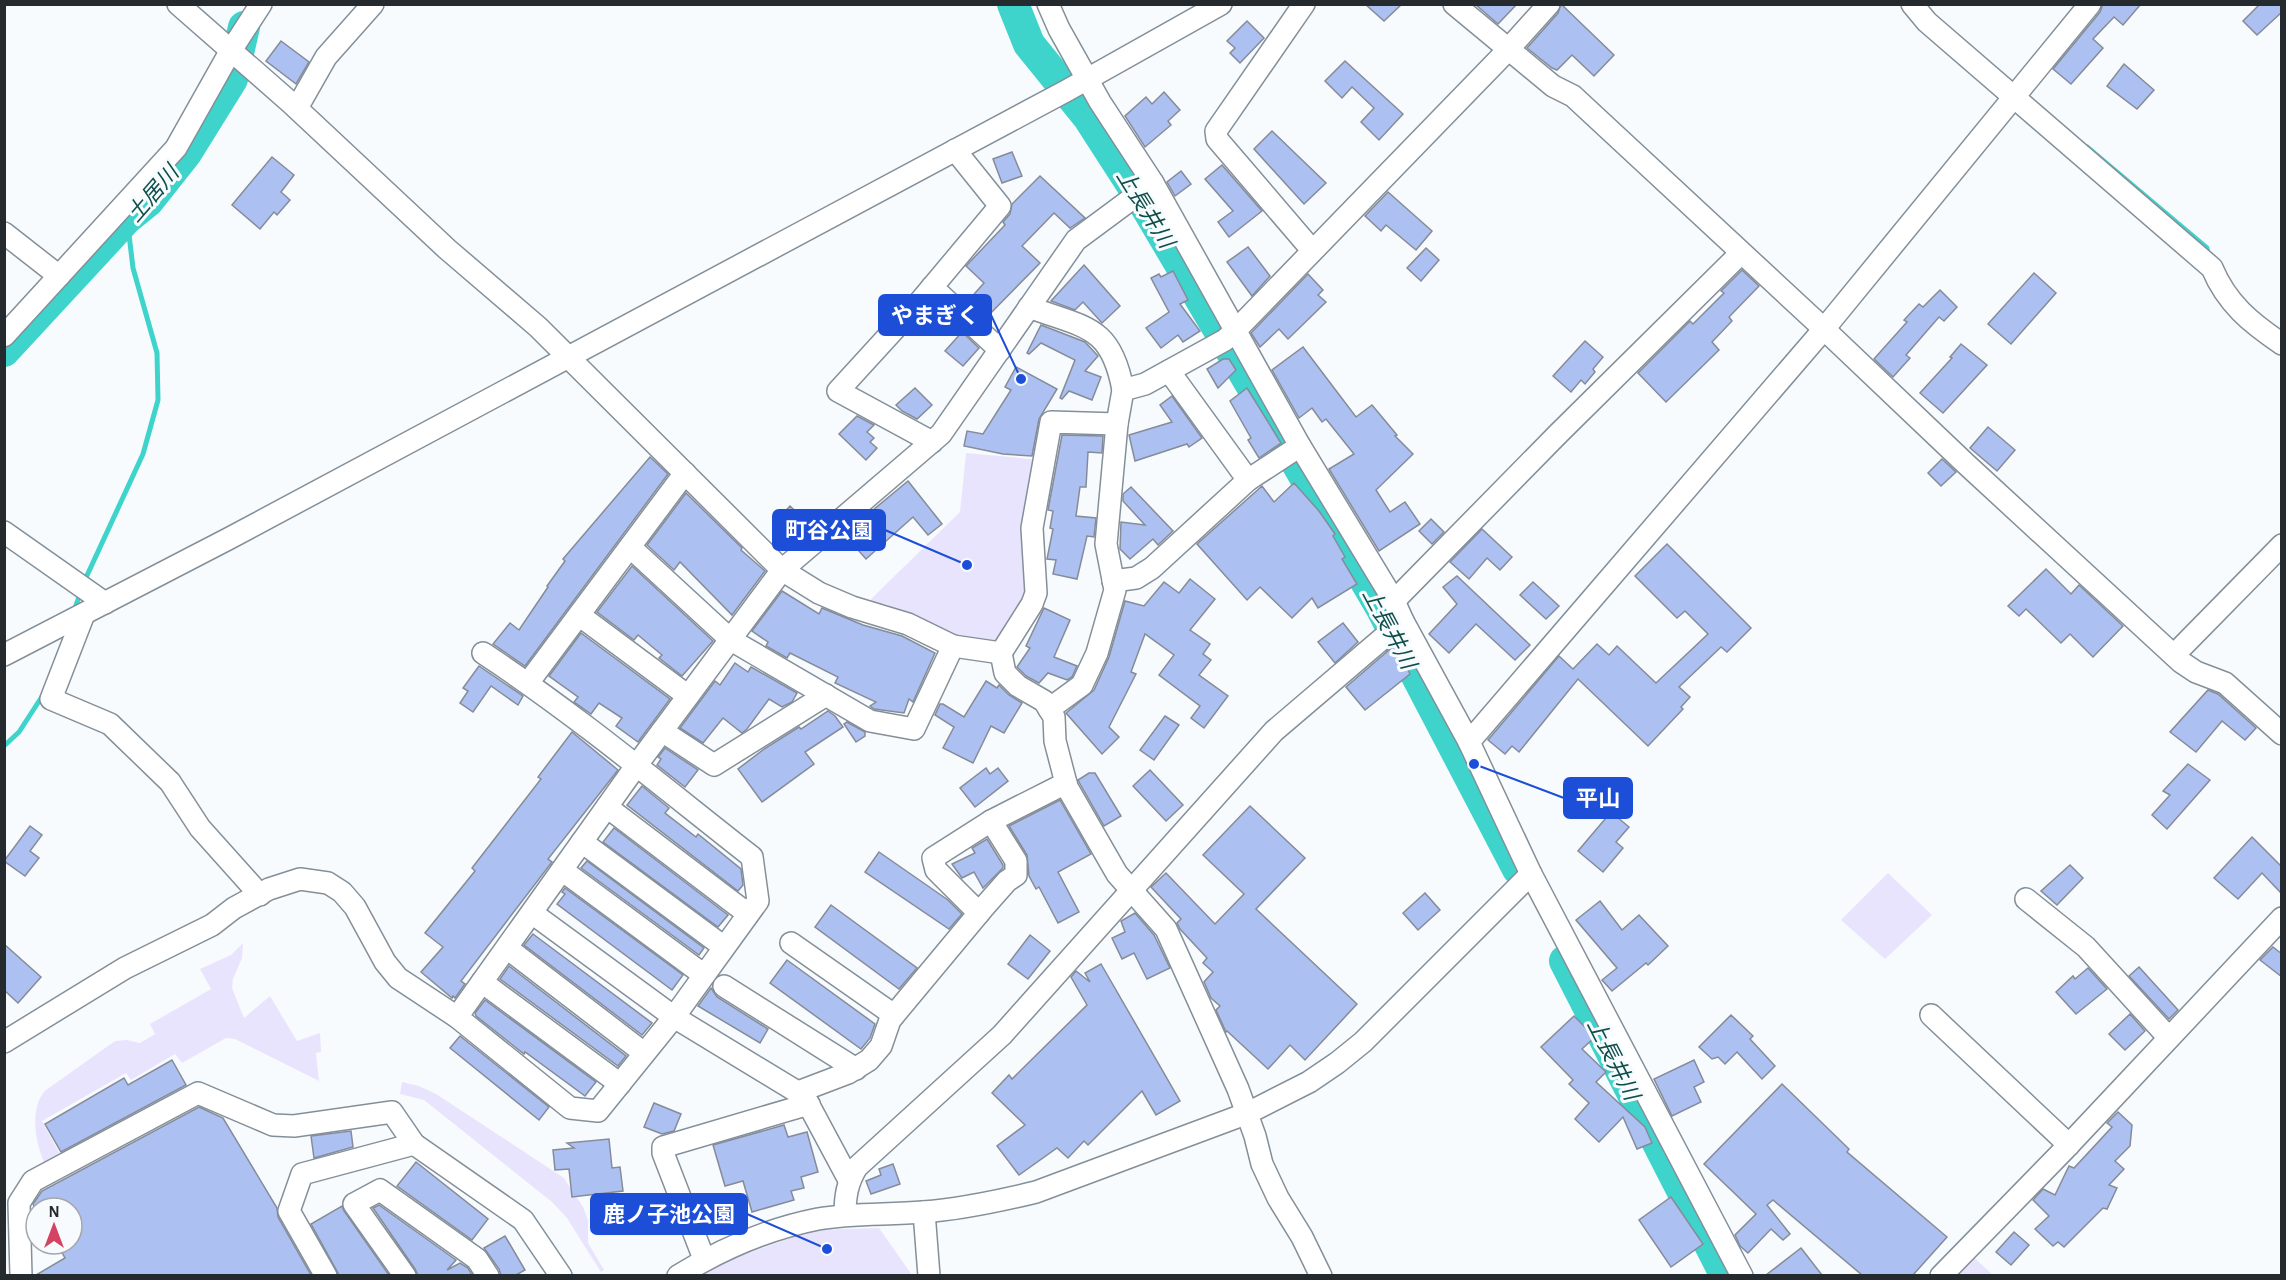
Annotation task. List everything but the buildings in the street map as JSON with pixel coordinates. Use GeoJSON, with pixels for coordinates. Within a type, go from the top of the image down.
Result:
{"type":"FeatureCollection","features":[{"type":"Feature","properties":{"kind":"street"},"geometry":{"type":"LineString","coordinates":[[178,4],[230,52],[297,108],[447,249],[538,327],[783,570],[819,592],[852,607],[908,624],[953,646],[1001,653]]}},
{"type":"Feature","properties":{"kind":"street"},"geometry":{"type":"LineString","coordinates":[[4,336],[176,147],[230,52],[261,4]]}},
{"type":"Feature","properties":{"kind":"street"},"geometry":{"type":"LineString","coordinates":[[297,108],[326,57],[373,4]]}},
{"type":"Feature","properties":{"kind":"street"},"geometry":{"type":"LineString","coordinates":[[1048,4],[1059,29],[1100,102],[1153,183],[1300,446],[1398,611],[1468,742],[1531,874],[1742,1275]]}},
{"type":"Feature","properties":{"kind":"street"},"geometry":{"type":"LineString","coordinates":[[4,656],[1088,79],[1221,4]]}},
{"type":"Feature","properties":{"kind":"street"},"geometry":{"type":"LineString","coordinates":[[1304,4],[1216,131],[1216,139],[1312,250]]}},
{"type":"Feature","properties":{"kind":"street"},"geometry":{"type":"LineString","coordinates":[[1454,4],[1553,86],[1573,96],[1966,464],[2174,655],[2196,672],[2225,683],[2282,735]]}},
{"type":"Feature","properties":{"kind":"street"},"geometry":{"type":"LineString","coordinates":[[1123,390],[1145,384],[1225,340],[1549,4]]}},
{"type":"Feature","properties":{"kind":"street"},"geometry":{"type":"LineString","coordinates":[[1912,4],[1927,22],[2212,268],[2220,287],[2248,321],[2282,344]]}},
{"type":"Feature","properties":{"kind":"street"},"geometry":{"type":"LineString","coordinates":[[1468,742],[1824,329],[2091,4]]}},
{"type":"Feature","properties":{"kind":"street"},"geometry":{"type":"LineString","coordinates":[[932,442],[838,391],[932,287],[999,207],[955,150]]}},
{"type":"Feature","properties":{"kind":"street"},"geometry":{"type":"LineString","coordinates":[[457,1017],[636,766],[783,570],[941,434],[1076,240],[1153,183]]}},
{"type":"Feature","properties":{"kind":"street"},"geometry":{"type":"LineString","coordinates":[[4,233],[59,276]]}},
{"type":"Feature","properties":{"kind":"street"},"geometry":{"type":"LineString","coordinates":[[846,1215],[845,1196],[849,1180],[857,1167],[1002,1035],[1274,731],[1398,611],[1550,443],[1741,253]]}},
{"type":"Feature","properties":{"kind":"street"},"geometry":{"type":"LineString","coordinates":[[932,287],[1000,350]]}},
{"type":"Feature","properties":{"kind":"street"},"geometry":{"type":"LineString","coordinates":[[1029,307],[1085,326],[1107,343],[1119,367],[1123,390],[1117,424],[1106,544],[1115,590],[1097,653],[1082,686],[1049,709]]}},
{"type":"Feature","properties":{"kind":"street"},"geometry":{"type":"LineString","coordinates":[[1169,371],[1248,480]]}},
{"type":"Feature","properties":{"kind":"street"},"geometry":{"type":"LineString","coordinates":[[1117,424],[1051,422],[1032,528],[1036,593],[1032,604],[1001,653],[1005,673],[1018,686],[1044,701],[1054,717],[1055,741],[1066,783],[1117,874],[1166,929],[1248,1113],[1262,1164],[1278,1198],[1302,1237],[1321,1275]]}},
{"type":"Feature","properties":{"kind":"street"},"geometry":{"type":"LineString","coordinates":[[1113,581],[1136,578],[1152,568],[1248,480],[1300,446]]}},
{"type":"Feature","properties":{"kind":"street"},"geometry":{"type":"LineString","coordinates":[[528,683],[685,473]]}},
{"type":"Feature","properties":{"kind":"street"},"geometry":{"type":"LineString","coordinates":[[4,532],[105,603]]}},
{"type":"Feature","properties":{"kind":"street"},"geometry":{"type":"LineString","coordinates":[[2174,655],[2282,545]]}},
{"type":"Feature","properties":{"kind":"street"},"geometry":{"type":"LineString","coordinates":[[630,547],[731,640],[870,721],[914,729],[953,646]]}},
{"type":"Feature","properties":{"kind":"street"},"geometry":{"type":"LineString","coordinates":[[84,614],[51,699],[110,724],[170,782],[200,828],[260,895]]}},
{"type":"Feature","properties":{"kind":"street"},"geometry":{"type":"LineString","coordinates":[[579,615],[688,696]]}},
{"type":"Feature","properties":{"kind":"street"},"geometry":{"type":"LineString","coordinates":[[4,1042],[125,968],[212,925],[234,908],[269,889],[300,879],[328,883],[342,892],[355,907],[385,962],[398,978],[457,1017],[570,1108],[598,1110],[674,1017],[758,900],[753,857],[528,683],[483,653]]}},
{"type":"Feature","properties":{"kind":"street"},"geometry":{"type":"LineString","coordinates":[[662,731],[714,765],[826,695]]}},
{"type":"Feature","properties":{"kind":"street"},"geometry":{"type":"LineString","coordinates":[[979,913],[936,870],[933,858],[991,821],[1066,783]]}},
{"type":"Feature","properties":{"kind":"street"},"geometry":{"type":"LineString","coordinates":[[607,807],[748,914]]}},
{"type":"Feature","properties":{"kind":"street"},"geometry":{"type":"LineString","coordinates":[[704,1259],[663,1148],[803,1098],[868,1060],[881,1046],[890,1020],[979,913],[1007,881],[1016,875],[1016,861],[991,821]]}},
{"type":"Feature","properties":{"kind":"street"},"geometry":{"type":"LineString","coordinates":[[582,842],[724,947]]}},
{"type":"Feature","properties":{"kind":"street"},"geometry":{"type":"LineString","coordinates":[[562,870],[704,975]]}},
{"type":"Feature","properties":{"kind":"street"},"geometry":{"type":"LineString","coordinates":[[678,1275],[704,1259],[779,1229],[818,1219],[846,1215],[924,1212],[1002,1200],[1036,1192],[1248,1113],[1309,1082],[1363,1042],[1531,874]]}},
{"type":"Feature","properties":{"kind":"street"},"geometry":{"type":"LineString","coordinates":[[2026,899],[2086,947],[2169,1038]]}},
{"type":"Feature","properties":{"kind":"street"},"geometry":{"type":"LineString","coordinates":[[532,913],[674,1017],[803,1098],[849,1180]]}},
{"type":"Feature","properties":{"kind":"street"},"geometry":{"type":"LineString","coordinates":[[1941,1275],[2069,1145],[2282,918]]}},
{"type":"Feature","properties":{"kind":"street"},"geometry":{"type":"LineString","coordinates":[[791,942],[894,1016]]}},
{"type":"Feature","properties":{"kind":"street"},"geometry":{"type":"LineString","coordinates":[[507,948],[644,1053]]}},
{"type":"Feature","properties":{"kind":"street"},"geometry":{"type":"LineString","coordinates":[[482,982],[620,1084]]}},
{"type":"Feature","properties":{"kind":"street"},"geometry":{"type":"LineString","coordinates":[[724,986],[856,1068]]}},
{"type":"Feature","properties":{"kind":"street"},"geometry":{"type":"LineString","coordinates":[[1931,1015],[2069,1145]]}},
{"type":"Feature","properties":{"kind":"street"},"geometry":{"type":"LineString","coordinates":[[21,1275],[19,1203],[33,1180],[198,1093],[273,1125],[294,1126],[392,1112],[414,1144],[523,1220],[561,1275]]}},
{"type":"Feature","properties":{"kind":"street"},"geometry":{"type":"LineString","coordinates":[[326,1275],[289,1211],[302,1174],[414,1144]]}},
{"type":"Feature","properties":{"kind":"street"},"geometry":{"type":"LineString","coordinates":[[405,1275],[354,1204],[380,1190],[477,1258],[488,1275]]}},
{"type":"Feature","properties":{"kind":"street"},"geometry":{"type":"LineString","coordinates":[[924,1212],[929,1275]]}},
{"type":"Feature","properties":{"kind":"shaded area"},"geometry":{"type":"Polygon","coordinates":[[[966,453],[1041,460],[1029,600],[1000,648],[959,640],[886,604],[875,605],[871,599],[960,512],[966,453]]]}},
{"type":"Feature","properties":{"kind":"shaded area"},"geometry":{"type":"Polygon","coordinates":[[[1888,873],[1932,915],[1885,959],[1841,920],[1888,873]]]}},
{"type":"Feature","properties":{"kind":"shaded area"},"geometry":{"type":"Polygon","coordinates":[[[243,943],[242,958],[233,979],[232,988],[244,1018],[270,996],[297,1041],[320,1033],[321,1052],[316,1053],[319,1081],[235,1039],[226,1038],[182,1063],[175,1054],[131,1080],[126,1073],[42,1121],[60,1154],[44,1162],[38,1145],[35,1125],[37,1106],[46,1090],[115,1041],[127,1040],[140,1043],[155,1034],[150,1024],[211,989],[200,969],[231,955],[243,943]]]}},
{"type":"Feature","properties":{"kind":"shaded area"},"geometry":{"type":"Polygon","coordinates":[[[402,1082],[419,1086],[436,1094],[564,1178],[583,1207],[588,1220],[588,1243],[604,1270],[601,1272],[567,1218],[552,1202],[424,1100],[400,1094],[402,1082]]]}},
{"type":"Feature","properties":{"kind":"shaded area"},"geometry":{"type":"Polygon","coordinates":[[[879,1228],[912,1275],[696,1276],[710,1267],[812,1230],[879,1228]]]}},
{"type":"Feature","properties":{"kind":"shaded area"},"geometry":{"type":"Polygon","coordinates":[[[1970,1254],[1993,1275],[1950,1276],[1970,1254]]]}},
{"type":"Feature","properties":{"kind":"waterway","name":"上長井川"},"geometry":{"type":"LineString","coordinates":[[1013,4],[1029,44],[1089,118],[1147,208],[1225,340],[1382,609],[1518,869]]}},
{"type":"Feature","properties":{"kind":"waterway","name":"土居川"},"geometry":{"type":"LineString","coordinates":[[4,351],[127,218],[148,201],[186,153],[232,79],[244,27]]}},
{"type":"Feature","properties":{"kind":"waterway"},"geometry":{"type":"LineString","coordinates":[[2087,147],[2207,248],[2208,256]]}},
{"type":"Feature","properties":{"kind":"waterway"},"geometry":{"type":"LineString","coordinates":[[84,582],[143,454],[158,400],[157,353],[133,268],[127,218]]}},
{"type":"Feature","properties":{"kind":"waterway"},"geometry":{"type":"LineString","coordinates":[[74,611],[81,591]]}},
{"type":"Feature","properties":{"kind":"waterway"},"geometry":{"type":"LineString","coordinates":[[4,746],[19,732],[43,695]]}},
{"type":"Feature","properties":{"kind":"waterway","name":"上長井川"},"geometry":{"type":"LineString","coordinates":[[1565,961],[1726,1276]]}},
{"type":"Feature","properties":{"kind":"place","name":"やまぎく"},"geometry":{"type":"Point","coordinates":[1021,379]}},
{"type":"Feature","properties":{"kind":"place","name":"町谷公園"},"geometry":{"type":"Point","coordinates":[967,565]}},
{"type":"Feature","properties":{"kind":"place","name":"平山"},"geometry":{"type":"Point","coordinates":[1474,764]}},
{"type":"Feature","properties":{"kind":"place","name":"鹿ノ子池公園"},"geometry":{"type":"Point","coordinates":[827,1249]}}]}
